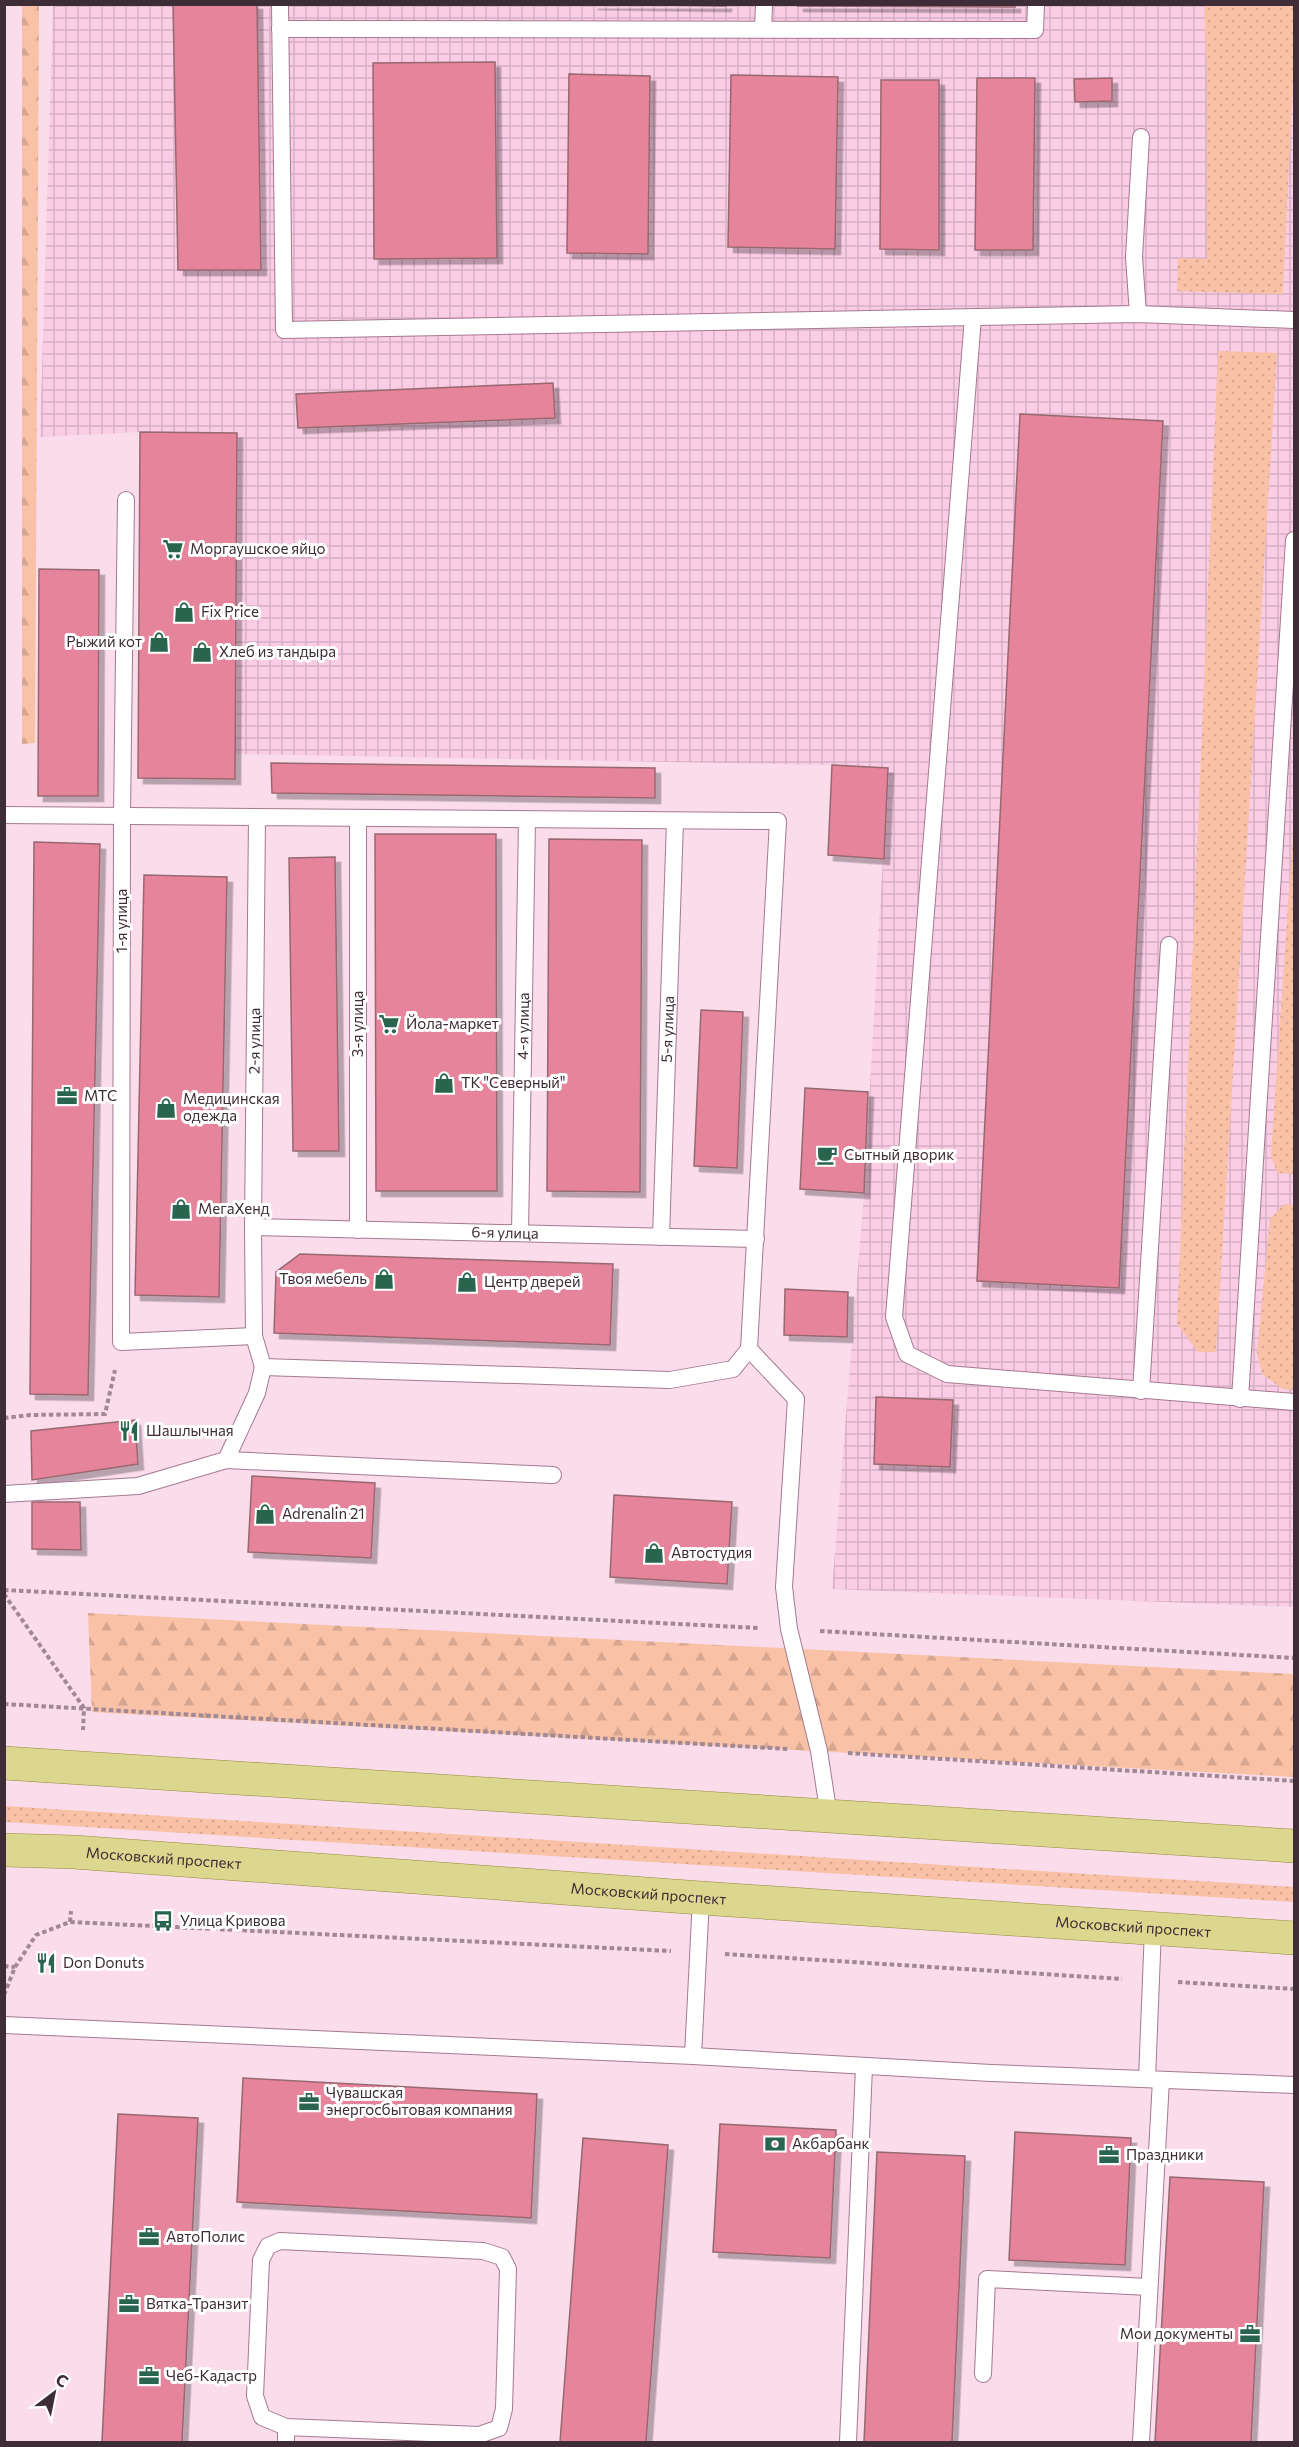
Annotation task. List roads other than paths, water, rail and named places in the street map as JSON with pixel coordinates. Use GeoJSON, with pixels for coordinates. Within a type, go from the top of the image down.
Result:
{"type":"FeatureCollection","features":[{"type":"Feature","properties":{"kind":"main road"},"geometry":{"type":"LineString","coordinates":[[4,1763],[1294,1846]]}},
{"type":"Feature","properties":{"kind":"main road","name":"Московский проспект"},"geometry":{"type":"LineString","coordinates":[[4,1850],[74,1852],[1294,1938]]}},
{"type":"Feature","properties":{"kind":"lane"},"geometry":{"type":"LineString","coordinates":[[280,4],[284,330],[1138,314],[1294,320]]}},
{"type":"Feature","properties":{"kind":"lane"},"geometry":{"type":"LineString","coordinates":[[763,29],[764,4]]}},
{"type":"Feature","properties":{"kind":"lane"},"geometry":{"type":"LineString","coordinates":[[280,29],[1035,30],[1036,4]]}},
{"type":"Feature","properties":{"kind":"lane"},"geometry":{"type":"LineString","coordinates":[[1138,314],[1134,257],[1141,137]]}},
{"type":"Feature","properties":{"kind":"lane"},"geometry":{"type":"LineString","coordinates":[[973,317],[894,1317],[908,1354],[947,1374],[1294,1402]]}},
{"type":"Feature","properties":{"kind":"lane","name":"1-я улица"},"geometry":{"type":"LineString","coordinates":[[126,500],[122,816],[121,1342],[254,1336]]}},
{"type":"Feature","properties":{"kind":"lane"},"geometry":{"type":"LineString","coordinates":[[1240,1399],[1294,540]]}},
{"type":"Feature","properties":{"kind":"lane"},"geometry":{"type":"LineString","coordinates":[[4,815],[778,821],[749,1349],[733,1369],[670,1380],[263,1367],[257,1393],[226,1460]]}},
{"type":"Feature","properties":{"kind":"lane","name":"2-я улица"},"geometry":{"type":"LineString","coordinates":[[257,818],[252,1227],[254,1336],[263,1367]]}},
{"type":"Feature","properties":{"kind":"lane","name":"3-я улица"},"geometry":{"type":"LineString","coordinates":[[358,818],[358,1230]]}},
{"type":"Feature","properties":{"kind":"lane","name":"4-я улица"},"geometry":{"type":"LineString","coordinates":[[520,1233],[527,820]]}},
{"type":"Feature","properties":{"kind":"lane","name":"5-я улица"},"geometry":{"type":"LineString","coordinates":[[661,1237],[675,821]]}},
{"type":"Feature","properties":{"kind":"lane"},"geometry":{"type":"LineString","coordinates":[[1141,1391],[1169,945]]}},
{"type":"Feature","properties":{"kind":"lane","name":"6-я улица"},"geometry":{"type":"LineString","coordinates":[[252,1227],[756,1239]]}},
{"type":"Feature","properties":{"kind":"lane"},"geometry":{"type":"LineString","coordinates":[[749,1349],[796,1398],[784,1587],[789,1629],[819,1751],[829,1816]]}},
{"type":"Feature","properties":{"kind":"lane"},"geometry":{"type":"LineString","coordinates":[[4,1494],[138,1486],[226,1460],[553,1475]]}},
{"type":"Feature","properties":{"kind":"lane"},"geometry":{"type":"LineString","coordinates":[[693,2056],[701,1898]]}},
{"type":"Feature","properties":{"kind":"lane"},"geometry":{"type":"LineString","coordinates":[[1141,2442],[1149,2287],[1154,2079],[1153,1929]]}},
{"type":"Feature","properties":{"kind":"lane"},"geometry":{"type":"LineString","coordinates":[[4,2025],[693,2056],[864,2067],[1294,2085]]}},
{"type":"Feature","properties":{"kind":"lane"},"geometry":{"type":"LineString","coordinates":[[848,2442],[864,2067]]}},
{"type":"Feature","properties":{"kind":"lane"},"geometry":{"type":"LineString","coordinates":[[280,2241],[483,2251],[502,2257],[508,2269],[504,2409],[499,2427],[479,2435],[286,2435],[262,2417],[255,2396],[261,2260],[268,2246],[280,2241]]}},
{"type":"Feature","properties":{"kind":"lane"},"geometry":{"type":"LineString","coordinates":[[982,2374],[987,2280],[1149,2287]]}},
{"type":"Feature","properties":{"kind":"place","name":"Моргаушское яйцо"},"geometry":{"type":"Point","coordinates":[173,549]}},
{"type":"Feature","properties":{"kind":"place","name":"Fix Price"},"geometry":{"type":"Point","coordinates":[184,612]}},
{"type":"Feature","properties":{"kind":"place","name":"Рыжий кот"},"geometry":{"type":"Point","coordinates":[159,642]}},
{"type":"Feature","properties":{"kind":"place","name":"Хлеб из тандыра"},"geometry":{"type":"Point","coordinates":[202,652]}},
{"type":"Feature","properties":{"kind":"place","name":"Йола-маркет"},"geometry":{"type":"Point","coordinates":[389,1024]}},
{"type":"Feature","properties":{"kind":"place","name":"ТК \"Северный\""},"geometry":{"type":"Point","coordinates":[444,1083]}},
{"type":"Feature","properties":{"kind":"place","name":"МТС"},"geometry":{"type":"Point","coordinates":[67,1096]}},
{"type":"Feature","properties":{"kind":"place","name":"Медицинская одежда"},"geometry":{"type":"Point","coordinates":[166,1108]}},
{"type":"Feature","properties":{"kind":"place","name":"Сытный дворик"},"geometry":{"type":"Point","coordinates":[827,1155]}},
{"type":"Feature","properties":{"kind":"place","name":"МегаХенд"},"geometry":{"type":"Point","coordinates":[181,1209]}},
{"type":"Feature","properties":{"kind":"place","name":"Твоя мебель"},"geometry":{"type":"Point","coordinates":[384,1279]}},
{"type":"Feature","properties":{"kind":"place","name":"Центр дверей"},"geometry":{"type":"Point","coordinates":[467,1282]}},
{"type":"Feature","properties":{"kind":"place","name":"Шашлычная"},"geometry":{"type":"Point","coordinates":[129,1431]}},
{"type":"Feature","properties":{"kind":"place","name":"Adrenalin 21"},"geometry":{"type":"Point","coordinates":[265,1514]}},
{"type":"Feature","properties":{"kind":"place","name":"Автостудия"},"geometry":{"type":"Point","coordinates":[654,1553]}},
{"type":"Feature","properties":{"kind":"place","name":"Улица Кривова"},"geometry":{"type":"Point","coordinates":[163,1921]}},
{"type":"Feature","properties":{"kind":"place","name":"Don Donuts"},"geometry":{"type":"Point","coordinates":[46,1963]}},
{"type":"Feature","properties":{"kind":"place","name":"Чувашская энергосбытовая компания"},"geometry":{"type":"Point","coordinates":[309,2102]}},
{"type":"Feature","properties":{"kind":"place","name":"Акбарбанк"},"geometry":{"type":"Point","coordinates":[775,2144]}},
{"type":"Feature","properties":{"kind":"place","name":"Праздники"},"geometry":{"type":"Point","coordinates":[1109,2155]}},
{"type":"Feature","properties":{"kind":"place","name":"АвтоПолис"},"geometry":{"type":"Point","coordinates":[149,2237]}},
{"type":"Feature","properties":{"kind":"place","name":"Вятка-Транзит"},"geometry":{"type":"Point","coordinates":[129,2304]}},
{"type":"Feature","properties":{"kind":"place","name":"Мои документы"},"geometry":{"type":"Point","coordinates":[1250,2334]}},
{"type":"Feature","properties":{"kind":"place","name":"Чеб-Кадастр"},"geometry":{"type":"Point","coordinates":[149,2376]}}]}
